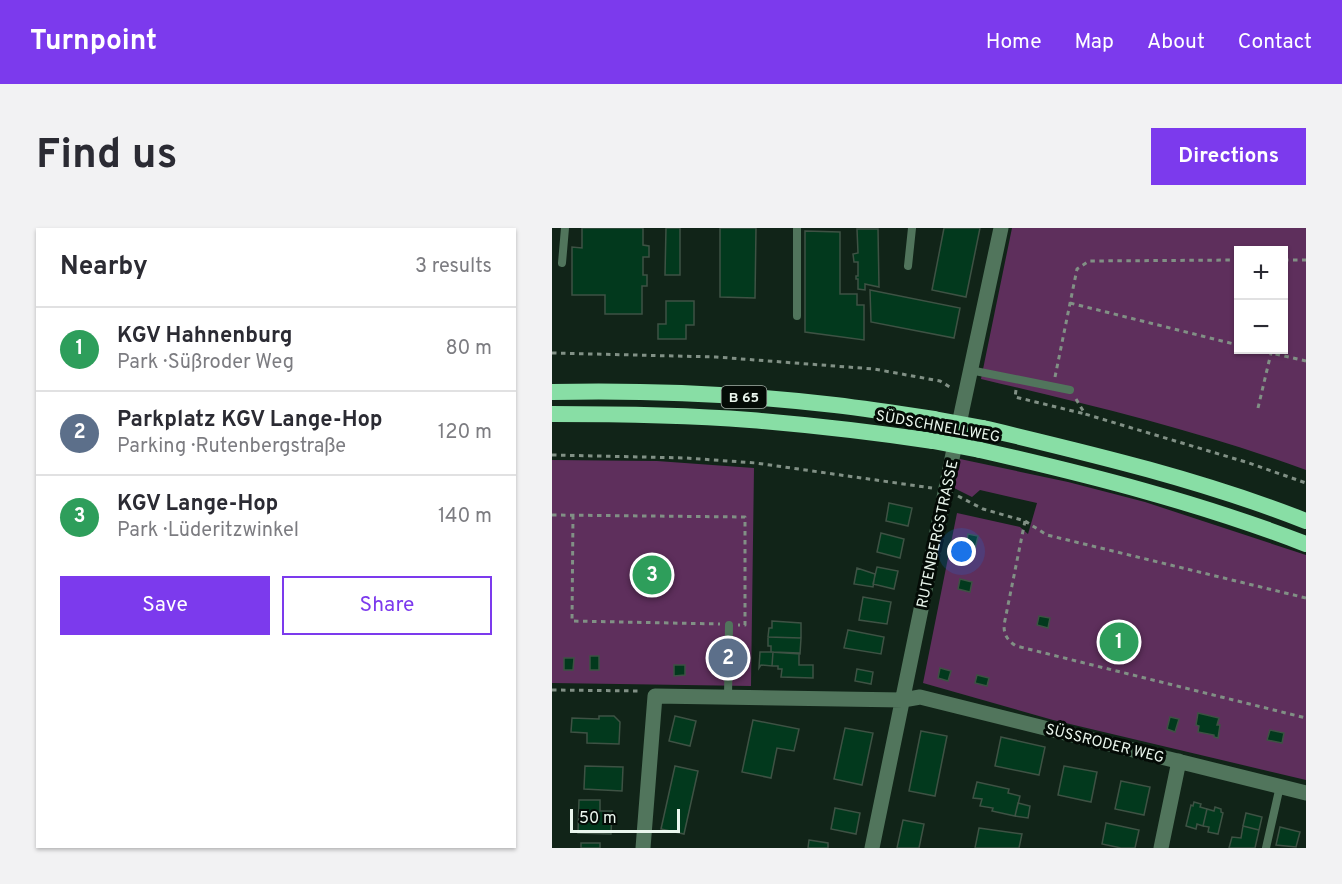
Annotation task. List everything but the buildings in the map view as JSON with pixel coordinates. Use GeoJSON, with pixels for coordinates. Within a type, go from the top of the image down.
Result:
{"type":"FeatureCollection","features":[{"type":"Feature","properties":{"kind":"highway","name":"SÜDSCHNELLWEG"},"geometry":{"type":"LineString","coordinates":[[552,392],[619,391],[747,397],[835,405],[934,419],[983,428],[1128,464],[1209,488],[1306,521]]}},
{"type":"Feature","properties":{"kind":"highway","name":"SÜDSCHNELLWEG"},"geometry":{"type":"LineString","coordinates":[[552,414],[619,414],[747,420],[831,427],[933,441],[1119,483],[1223,515],[1306,544]]}},
{"type":"Feature","properties":{"kind":"street","name":"RUTENBERGSTRASSE"},"geometry":{"type":"LineString","coordinates":[[872,848],[1001,228]]}},
{"type":"Feature","properties":{"kind":"street"},"geometry":{"type":"LineString","coordinates":[[643,848],[655,696],[903,700]]}},
{"type":"Feature","properties":{"kind":"street","name":"SÜSSRODER WEG"},"geometry":{"type":"LineString","coordinates":[[903,700],[920,697],[1306,793]]}},
{"type":"Feature","properties":{"kind":"street"},"geometry":{"type":"LineString","coordinates":[[1161,848],[1179,761]]}},
{"type":"Feature","properties":{"kind":"lane"},"geometry":{"type":"LineString","coordinates":[[562,263],[565,228]]}},
{"type":"Feature","properties":{"kind":"lane"},"geometry":{"type":"LineString","coordinates":[[797,228],[797,316]]}},
{"type":"Feature","properties":{"kind":"lane"},"geometry":{"type":"LineString","coordinates":[[908,266],[912,228]]}},
{"type":"Feature","properties":{"kind":"lane"},"geometry":{"type":"LineString","coordinates":[[970,370],[1070,390]]}},
{"type":"Feature","properties":{"kind":"lane"},"geometry":{"type":"LineString","coordinates":[[728,698],[729,625]]}},
{"type":"Feature","properties":{"kind":"lane"},"geometry":{"type":"LineString","coordinates":[[1266,848],[1280,786]]}},
{"type":"Feature","properties":{"kind":"path"},"geometry":{"type":"LineString","coordinates":[[1053,387],[1077,269],[1089,261],[1234,260]]}},
{"type":"Feature","properties":{"kind":"path"},"geometry":{"type":"LineString","coordinates":[[1288,260],[1306,260]]}},
{"type":"Feature","properties":{"kind":"path"},"geometry":{"type":"LineString","coordinates":[[1070,303],[1234,344]]}},
{"type":"Feature","properties":{"kind":"path"},"geometry":{"type":"LineString","coordinates":[[552,353],[716,357],[874,369],[940,381],[965,396]]}},
{"type":"Feature","properties":{"kind":"path"},"geometry":{"type":"LineString","coordinates":[[1258,408],[1271,354]]}},
{"type":"Feature","properties":{"kind":"path"},"geometry":{"type":"LineString","coordinates":[[1275,354],[1306,362]]}},
{"type":"Feature","properties":{"kind":"path"},"geometry":{"type":"LineString","coordinates":[[1018,380],[1015,397],[1085,414],[1249,463],[1306,483]]}},
{"type":"Feature","properties":{"kind":"path"},"geometry":{"type":"LineString","coordinates":[[1070,390],[1085,414]]}},
{"type":"Feature","properties":{"kind":"path"},"geometry":{"type":"LineString","coordinates":[[552,455],[686,458],[756,463],[946,490],[983,509],[1026,521],[1047,535],[1306,598]]}},
{"type":"Feature","properties":{"kind":"path"},"geometry":{"type":"LineString","coordinates":[[552,515],[573,515],[745,517],[745,625],[572,621],[573,515]]}},
{"type":"Feature","properties":{"kind":"path"},"geometry":{"type":"LineString","coordinates":[[1026,521],[1004,624],[1004,633],[1008,641],[1016,646],[1306,718]]}},
{"type":"Feature","properties":{"kind":"path"},"geometry":{"type":"LineString","coordinates":[[552,690],[646,692],[655,696]]}},
{"type":"Feature","properties":{"kind":"shaded area"},"geometry":{"type":"Polygon","coordinates":[[[1012,228],[1306,228],[1306,470],[1226,443],[1104,409],[981,379],[1012,228]]]}},
{"type":"Feature","properties":{"kind":"shaded area"},"geometry":{"type":"Polygon","coordinates":[[[960,459],[1068,482],[1145,502],[1306,555],[1306,780],[1053,720],[923,683],[957,513],[1020,527],[1028,534],[1037,503],[980,490],[972,497],[954,488],[960,459]]]}},
{"type":"Feature","properties":{"kind":"shaded area"},"geometry":{"type":"Polygon","coordinates":[[[552,460],[657,461],[754,468],[751,686],[552,683],[552,460]]]}},
{"type":"Feature","properties":{"kind":"place","name":"KGV Lange-Hop"},"geometry":{"type":"Point","coordinates":[652,575]}},
{"type":"Feature","properties":{"kind":"place","name":"KGV Hahnenburg"},"geometry":{"type":"Point","coordinates":[1119,642]}},
{"type":"Feature","properties":{"kind":"place","name":"Parkplatz KGV Lange-Hop"},"geometry":{"type":"Point","coordinates":[728,658]}}]}
